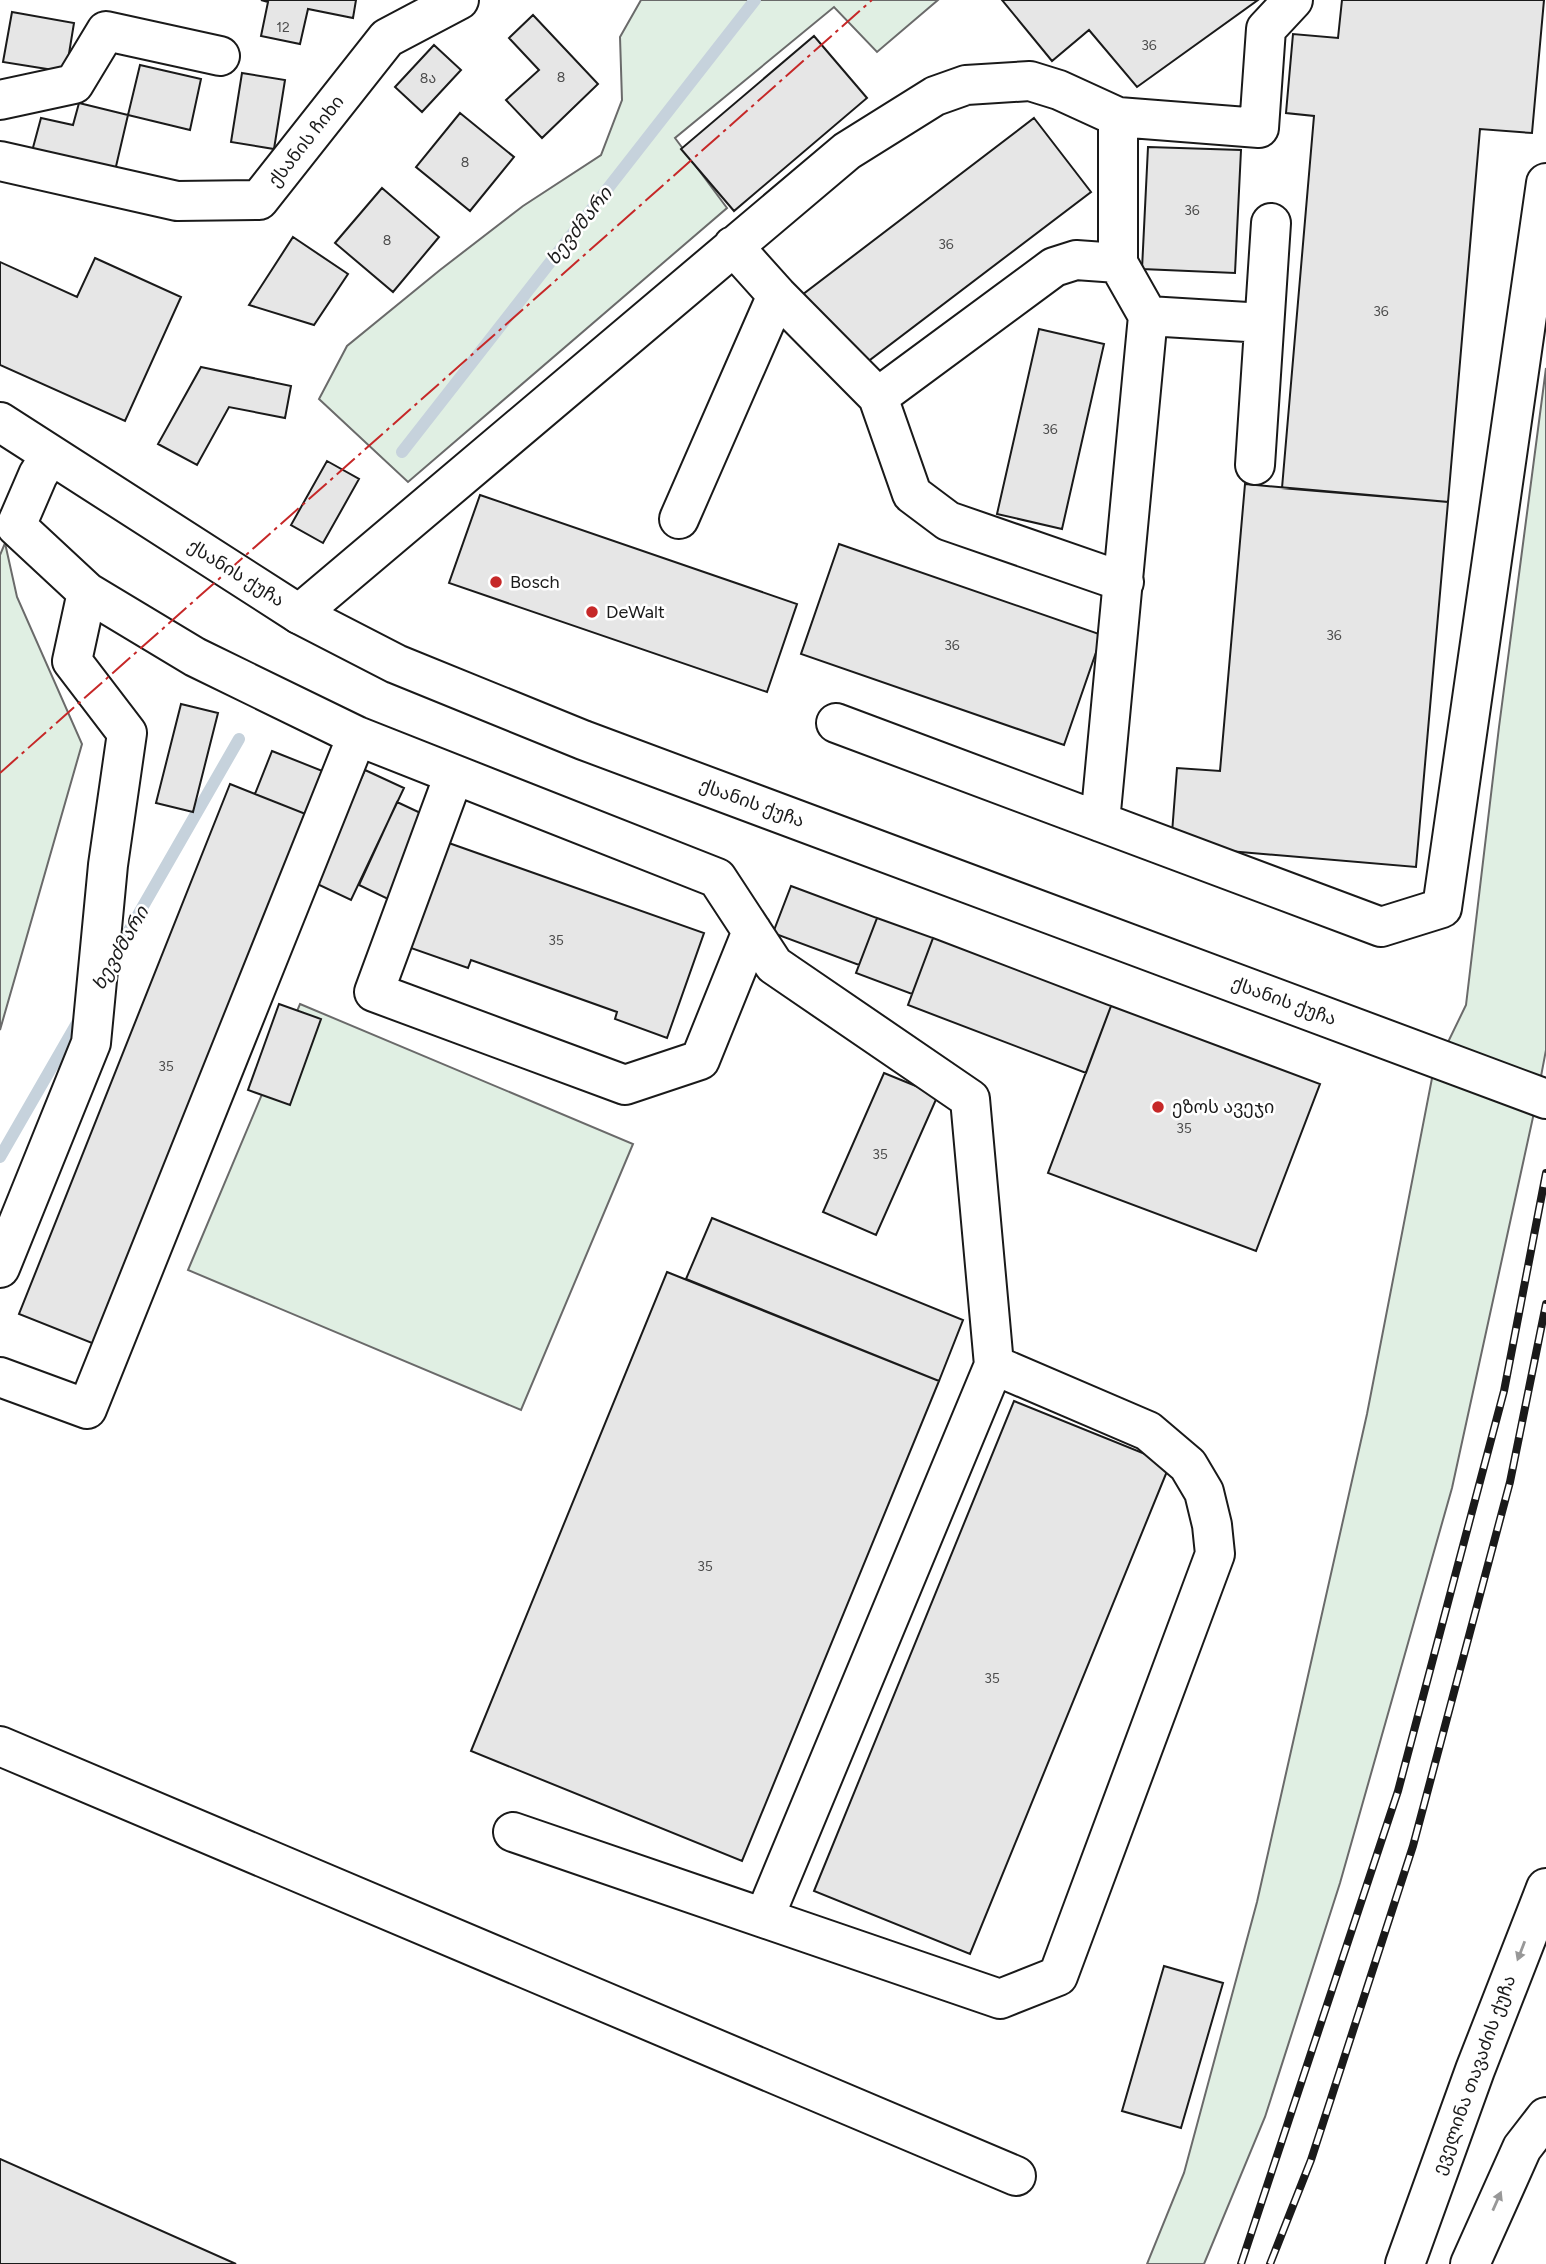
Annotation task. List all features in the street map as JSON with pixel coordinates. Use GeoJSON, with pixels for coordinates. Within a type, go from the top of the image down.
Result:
{"type":"FeatureCollection","features":[{"type":"Feature","properties":{"kind":"main road","name":"ქსანის ჩიხი"},"geometry":{"type":"LineString","coordinates":[[0,161],[177,201],[259,200],[387,38],[459,0]]}},
{"type":"Feature","properties":{"kind":"main road"},"geometry":{"type":"LineString","coordinates":[[299,614],[847,152],[935,96],[966,85],[1030,81],[1059,90],[1118,117],[1259,128],[1266,29],[1293,0]]}},
{"type":"Feature","properties":{"kind":"main road"},"geometry":{"type":"LineString","coordinates":[[0,100],[74,84],[106,31],[220,56]]}},
{"type":"Feature","properties":{"kind":"main road"},"geometry":{"type":"LineString","coordinates":[[1100,822],[1148,316],[1118,263],[1118,117]]}},
{"type":"Feature","properties":{"kind":"main road"},"geometry":{"type":"LineString","coordinates":[[835,723],[1381,927],[1442,908],[1546,183]]}},
{"type":"Feature","properties":{"kind":"main road"},"geometry":{"type":"LineString","coordinates":[[1255,464],[1271,223]]}},
{"type":"Feature","properties":{"kind":"main road"},"geometry":{"type":"LineString","coordinates":[[733,246],[777,295],[878,397],[912,494],[948,521],[1124,582]]}},
{"type":"Feature","properties":{"kind":"main road"},"geometry":{"type":"LineString","coordinates":[[878,397],[1054,267],[1076,260],[1118,263]]}},
{"type":"Feature","properties":{"kind":"main road"},"geometry":{"type":"LineString","coordinates":[[679,519],[777,295]]}},
{"type":"Feature","properties":{"kind":"main road"},"geometry":{"type":"LineString","coordinates":[[1148,316],[1264,323]]}},
{"type":"Feature","properties":{"kind":"main road","name":"ქსანის ქუჩა"},"geometry":{"type":"LineString","coordinates":[[0,422],[299,614],[396,664],[583,740],[1546,1099]]}},
{"type":"Feature","properties":{"kind":"main road"},"geometry":{"type":"LineString","coordinates":[[50,456],[38,475],[16,526],[88,592],[195,657],[357,736],[716,878],[774,965],[970,1099],[994,1365],[764,1918]]}},
{"type":"Feature","properties":{"kind":"main road"},"geometry":{"type":"LineString","coordinates":[[0,1268],[91,1043],[108,865],[127,733],[72,661],[88,592]]}},
{"type":"Feature","properties":{"kind":"main road"},"geometry":{"type":"LineString","coordinates":[[0,1377],[87,1409],[357,736]]}},
{"type":"Feature","properties":{"kind":"main road"},"geometry":{"type":"LineString","coordinates":[[454,775],[374,992],[625,1085],[700,1060],[752,932]]}},
{"type":"Feature","properties":{"kind":"main road"},"geometry":{"type":"LineString","coordinates":[[513,1832],[1000,1999],[1058,1976],[1215,1554],[1212,1525],[1204,1492],[1188,1465],[1148,1431],[994,1365]]}},
{"type":"Feature","properties":{"kind":"main road"},"geometry":{"type":"LineString","coordinates":[[0,1746],[1016,2176]]}},
{"type":"Feature","properties":{"kind":"main road","name":"ეველინა თავაძის ქუჩა"},"geometry":{"type":"LineString","coordinates":[[1405,2264],[1475,2070],[1546,1888]]}},
{"type":"Feature","properties":{"kind":"main road"},"geometry":{"type":"LineString","coordinates":[[1470,2264],[1522,2148],[1546,2117]]}},
{"type":"Feature","properties":{"kind":"green space"},"geometry":{"type":"Polygon","coordinates":[[[641,0],[938,0],[877,52],[834,7],[675,138],[727,208],[408,482],[319,399],[347,346],[523,206],[601,155],[622,100],[620,37],[641,0]]]}},
{"type":"Feature","properties":{"kind":"green space"},"geometry":{"type":"Polygon","coordinates":[[[1546,368],[1546,1050],[1535,1108],[1452,1488],[1340,1883],[1265,2117],[1204,2264],[1147,2264],[1184,2173],[1257,1902],[1367,1414],[1433,1073],[1466,1005],[1546,368]]]}},
{"type":"Feature","properties":{"kind":"green space"},"geometry":{"type":"Polygon","coordinates":[[[5,543],[17,597],[82,744],[0,1030],[0,555],[5,543]]]}},
{"type":"Feature","properties":{"kind":"green space"},"geometry":{"type":"Polygon","coordinates":[[[300,1004],[633,1144],[521,1410],[188,1270],[300,1004]]]}},
{"type":"Feature","properties":{"kind":"building"},"geometry":{"type":"Polygon","coordinates":[[[261,0],[356,0],[353,18],[308,9],[300,44],[261,36],[268,2],[261,0]]]}},
{"type":"Feature","properties":{"kind":"building"},"geometry":{"type":"Polygon","coordinates":[[[1002,0],[1258,0],[1137,87],[1089,30],[1052,61],[1002,0]]]}},
{"type":"Feature","properties":{"kind":"building"},"geometry":{"type":"Polygon","coordinates":[[[1342,0],[1544,0],[1532,133],[1480,129],[1448,502],[1282,488],[1314,116],[1286,113],[1293,34],[1338,38],[1342,0]]]}},
{"type":"Feature","properties":{"kind":"building"},"geometry":{"type":"Polygon","coordinates":[[[12,12],[74,23],[66,72],[3,62],[12,12]]]}},
{"type":"Feature","properties":{"kind":"building"},"geometry":{"type":"Polygon","coordinates":[[[533,15],[598,84],[542,138],[506,100],[539,70],[509,38],[533,15]]]}},
{"type":"Feature","properties":{"kind":"building"},"geometry":{"type":"Polygon","coordinates":[[[814,36],[867,98],[734,211],[681,149],[814,36]]]}},
{"type":"Feature","properties":{"kind":"building"},"geometry":{"type":"Polygon","coordinates":[[[434,45],[461,70],[422,112],[395,87],[434,45]]]}},
{"type":"Feature","properties":{"kind":"building"},"geometry":{"type":"Polygon","coordinates":[[[140,65],[201,79],[190,130],[128,115],[140,65]]]}},
{"type":"Feature","properties":{"kind":"building"},"geometry":{"type":"Polygon","coordinates":[[[242,73],[285,80],[274,149],[231,142],[242,73]]]}},
{"type":"Feature","properties":{"kind":"building"},"geometry":{"type":"Polygon","coordinates":[[[79,103],[128,115],[114,175],[31,155],[41,118],[73,125],[79,103]]]}},
{"type":"Feature","properties":{"kind":"building"},"geometry":{"type":"Polygon","coordinates":[[[460,113],[514,157],[470,211],[416,167],[460,113]]]}},
{"type":"Feature","properties":{"kind":"building"},"geometry":{"type":"Polygon","coordinates":[[[1034,118],[1091,192],[858,369],[802,295],[1034,118]]]}},
{"type":"Feature","properties":{"kind":"building"},"geometry":{"type":"Polygon","coordinates":[[[1148,147],[1241,150],[1235,273],[1142,269],[1148,147]]]}},
{"type":"Feature","properties":{"kind":"building"},"geometry":{"type":"Polygon","coordinates":[[[382,188],[439,237],[393,292],[335,243],[382,188]]]}},
{"type":"Feature","properties":{"kind":"building"},"geometry":{"type":"Polygon","coordinates":[[[293,237],[348,274],[314,325],[249,305],[293,237]]]}},
{"type":"Feature","properties":{"kind":"building"},"geometry":{"type":"Polygon","coordinates":[[[95,258],[181,297],[125,421],[0,365],[0,262],[77,297],[95,258]]]}},
{"type":"Feature","properties":{"kind":"building"},"geometry":{"type":"Polygon","coordinates":[[[1039,329],[1104,344],[1062,529],[997,514],[1039,329]]]}},
{"type":"Feature","properties":{"kind":"building"},"geometry":{"type":"Polygon","coordinates":[[[201,367],[291,386],[285,418],[229,407],[197,465],[158,444],[201,367]]]}},
{"type":"Feature","properties":{"kind":"building"},"geometry":{"type":"Polygon","coordinates":[[[327,461],[359,479],[323,543],[291,525],[327,461]]]}},
{"type":"Feature","properties":{"kind":"building"},"geometry":{"type":"Polygon","coordinates":[[[1245,484],[1448,502],[1416,867],[1171,846],[1177,768],[1220,771],[1245,484]]]}},
{"type":"Feature","properties":{"kind":"building"},"geometry":{"type":"Polygon","coordinates":[[[480,495],[797,604],[767,692],[449,583],[480,495]]]}},
{"type":"Feature","properties":{"kind":"building"},"geometry":{"type":"Polygon","coordinates":[[[839,544],[1102,635],[1064,745],[801,654],[839,544]]]}},
{"type":"Feature","properties":{"kind":"building"},"geometry":{"type":"Polygon","coordinates":[[[181,704],[218,713],[193,812],[156,803],[181,704]]]}},
{"type":"Feature","properties":{"kind":"building"},"geometry":{"type":"Polygon","coordinates":[[[272,751],[330,774],[313,817],[255,794],[272,751]]]}},
{"type":"Feature","properties":{"kind":"building"},"geometry":{"type":"Polygon","coordinates":[[[365,770],[404,788],[351,900],[313,882],[365,770]]]}},
{"type":"Feature","properties":{"kind":"building"},"geometry":{"type":"Polygon","coordinates":[[[230,784],[313,817],[102,1347],[19,1314],[230,784]]]}},
{"type":"Feature","properties":{"kind":"building"},"geometry":{"type":"Polygon","coordinates":[[[397,802],[427,816],[388,899],[359,885],[397,802]]]}},
{"type":"Feature","properties":{"kind":"building"},"geometry":{"type":"Polygon","coordinates":[[[446,842],[704,933],[667,1038],[615,1019],[617,1012],[471,960],[468,968],[408,947],[446,842]]]}},
{"type":"Feature","properties":{"kind":"building"},"geometry":{"type":"Polygon","coordinates":[[[791,886],[877,918],[859,965],[773,933],[791,886]]]}},
{"type":"Feature","properties":{"kind":"building"},"geometry":{"type":"Polygon","coordinates":[[[877,918],[933,938],[912,994],[856,973],[877,918]]]}},
{"type":"Feature","properties":{"kind":"building"},"geometry":{"type":"Polygon","coordinates":[[[933,938],[1111,1006],[1086,1073],[908,1005],[933,938]]]}},
{"type":"Feature","properties":{"kind":"building"},"geometry":{"type":"Polygon","coordinates":[[[279,1004],[321,1019],[290,1105],[248,1090],[279,1004]]]}},
{"type":"Feature","properties":{"kind":"building"},"geometry":{"type":"Polygon","coordinates":[[[1111,1006],[1320,1084],[1256,1251],[1048,1173],[1111,1006]]]}},
{"type":"Feature","properties":{"kind":"building"},"geometry":{"type":"Polygon","coordinates":[[[884,1073],[938,1095],[876,1235],[823,1212],[884,1073]]]}},
{"type":"Feature","properties":{"kind":"building"},"geometry":{"type":"Polygon","coordinates":[[[712,1218],[963,1320],[939,1381],[686,1279],[712,1218]]]}},
{"type":"Feature","properties":{"kind":"building"},"geometry":{"type":"Polygon","coordinates":[[[667,1272],[939,1381],[742,1861],[471,1751],[667,1272]]]}},
{"type":"Feature","properties":{"kind":"building"},"geometry":{"type":"Polygon","coordinates":[[[1014,1401],[1170,1464],[970,1954],[814,1891],[1014,1401]]]}},
{"type":"Feature","properties":{"kind":"building"},"geometry":{"type":"Polygon","coordinates":[[[1164,1966],[1223,1983],[1181,2128],[1122,2111],[1164,1966]]]}},
{"type":"Feature","properties":{"kind":"building"},"geometry":{"type":"Polygon","coordinates":[[[0,2159],[236,2264],[0,2264],[0,2159]]]}},
{"type":"Feature","properties":{"kind":"waterway","name":"ხევძმარი"},"geometry":{"type":"LineString","coordinates":[[402,452],[755,0]]}},
{"type":"Feature","properties":{"kind":"waterway","name":"ხევძმარი"},"geometry":{"type":"LineString","coordinates":[[111,962],[239,739]]}},
{"type":"Feature","properties":{"kind":"waterway","name":"ხევძმარი"},"geometry":{"type":"LineString","coordinates":[[0,1157],[80,1018]]}},
{"type":"Feature","properties":{"kind":"railway"},"geometry":{"type":"LineString","coordinates":[[1241,2264],[1398,1791],[1504,1391],[1546,1173]]}},
{"type":"Feature","properties":{"kind":"railway"},"geometry":{"type":"LineString","coordinates":[[1270,2264],[1311,2160],[1413,1846],[1510,1482],[1546,1304]]}},
{"type":"Feature","properties":{"kind":"power"},"geometry":{"type":"LineString","coordinates":[[0,773],[872,0]]}},
{"type":"Feature","properties":{"kind":"place","name":"Bosch"},"geometry":{"type":"Point","coordinates":[496,582]}},
{"type":"Feature","properties":{"kind":"place","name":"DeWalt"},"geometry":{"type":"Point","coordinates":[592,612]}},
{"type":"Feature","properties":{"kind":"place","name":"ეზოს ავეჯი"},"geometry":{"type":"Point","coordinates":[1158,1107]}}]}
